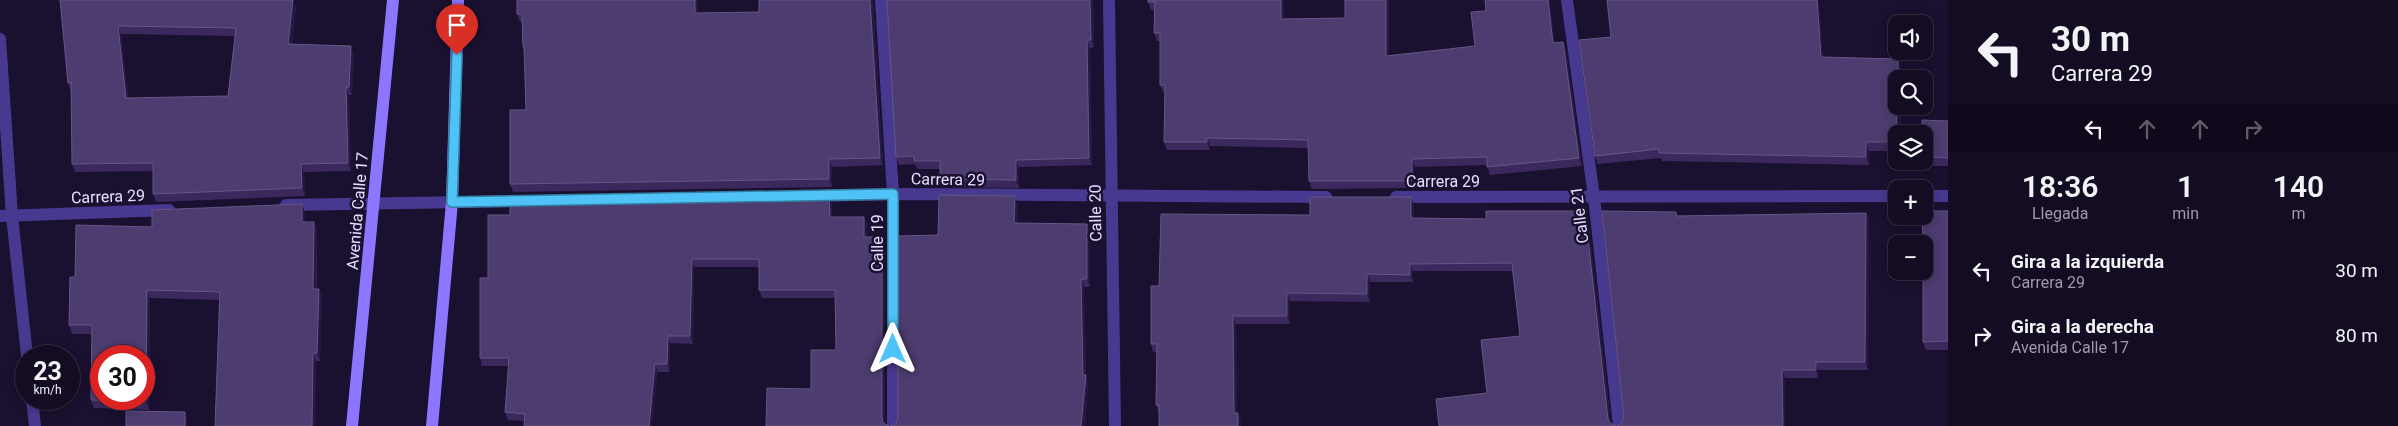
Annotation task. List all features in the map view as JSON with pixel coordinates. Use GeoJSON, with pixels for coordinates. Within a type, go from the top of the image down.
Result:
{"type":"FeatureCollection","features":[{"type":"Feature","properties":{"kind":"main road","name":"Avenida Calle 17"},"geometry":{"type":"LineString","coordinates":[[352,426],[393,0]]}},
{"type":"Feature","properties":{"kind":"main road"},"geometry":{"type":"LineString","coordinates":[[432,426],[452,202],[458,0]]}},
{"type":"Feature","properties":{"kind":"street","name":"Calle 19"},"geometry":{"type":"LineString","coordinates":[[881,0],[893,194],[893,426]]}},
{"type":"Feature","properties":{"kind":"street","name":"Calle 20"},"geometry":{"type":"LineString","coordinates":[[1109,0],[1110,197],[1115,426]]}},
{"type":"Feature","properties":{"kind":"street","name":"Calle 21"},"geometry":{"type":"LineString","coordinates":[[1567,0],[1594,197],[1619,426]]}},
{"type":"Feature","properties":{"kind":"street"},"geometry":{"type":"LineString","coordinates":[[0,39],[6,216],[26,345]]}},
{"type":"Feature","properties":{"kind":"street","name":"Carrera 29"},"geometry":{"type":"LineString","coordinates":[[804,196],[893,194],[1110,197],[1337,197]]}},
{"type":"Feature","properties":{"kind":"street","name":"Carrera 29"},"geometry":{"type":"LineString","coordinates":[[1387,197],[1888,196]]}},
{"type":"Feature","properties":{"kind":"street"},"geometry":{"type":"LineString","coordinates":[[1933,196],[1948,196]]}},
{"type":"Feature","properties":{"kind":"street"},"geometry":{"type":"LineString","coordinates":[[276,206],[374,202],[540,200]]}},
{"type":"Feature","properties":{"kind":"street","name":"Carrera 29"},"geometry":{"type":"LineString","coordinates":[[6,216],[178,210]]}},
{"type":"Feature","properties":{"kind":"street"},"geometry":{"type":"LineString","coordinates":[[33,410],[35,426]]}},
{"type":"Feature","properties":{"kind":"building"},"geometry":{"type":"Polygon","coordinates":[[[60,0],[293,0],[288,44],[351,46],[349,87],[346,87],[348,163],[301,164],[302,188],[153,194],[153,163],[72,164],[71,82],[68,83],[60,0]],[[118,26],[126,98],[228,96],[236,28],[118,26]]]}},
{"type":"Feature","properties":{"kind":"building"},"geometry":{"type":"Polygon","coordinates":[[[517,0],[695,0],[695,13],[759,12],[759,0],[870,0],[880,158],[829,159],[829,179],[510,184],[510,110],[526,110],[522,14],[517,14],[517,0]]]}},
{"type":"Feature","properties":{"kind":"building"},"geometry":{"type":"Polygon","coordinates":[[[887,0],[1090,0],[1091,40],[1087,40],[1089,158],[1016,160],[1016,180],[940,179],[940,161],[914,161],[914,156],[896,157],[887,0]]]}},
{"type":"Feature","properties":{"kind":"building"},"geometry":{"type":"Polygon","coordinates":[[[1148,0],[1281,0],[1281,19],[1345,18],[1345,0],[1386,0],[1386,56],[1475,46],[1471,12],[1486,11],[1485,0],[1548,0],[1553,43],[1563,42],[1579,158],[1487,167],[1487,157],[1412,159],[1412,181],[1309,181],[1308,140],[1207,138],[1207,142],[1164,142],[1165,85],[1160,85],[1160,33],[1154,33],[1155,2],[1148,2],[1148,0]]]}},
{"type":"Feature","properties":{"kind":"building"},"geometry":{"type":"Polygon","coordinates":[[[1607,0],[1817,0],[1821,57],[1898,60],[1898,70],[1888,70],[1888,115],[1897,115],[1896,125],[1888,125],[1888,142],[1866,142],[1866,157],[1659,153],[1659,149],[1595,156],[1579,40],[1611,37],[1607,0]]]}},
{"type":"Feature","properties":{"kind":"building"},"geometry":{"type":"Polygon","coordinates":[[[1922,120],[1948,121],[1948,158],[1933,157],[1933,125],[1922,125],[1922,120]]]}},
{"type":"Feature","properties":{"kind":"building"},"geometry":{"type":"Polygon","coordinates":[[[829,195],[830,217],[864,217],[864,237],[882,237],[882,418],[883,423],[889,426],[766,426],[767,388],[811,389],[811,350],[836,350],[835,290],[759,290],[759,259],[692,259],[690,336],[668,336],[667,364],[655,364],[649,426],[524,426],[525,414],[505,412],[509,358],[480,358],[480,278],[488,278],[488,215],[510,215],[510,200],[829,195]]]}},
{"type":"Feature","properties":{"kind":"building"},"geometry":{"type":"Polygon","coordinates":[[[939,195],[1015,196],[1014,223],[1087,224],[1087,279],[1081,279],[1083,375],[1086,375],[1081,426],[891,426],[895,425],[898,418],[898,236],[938,235],[939,195]]]}},
{"type":"Feature","properties":{"kind":"building"},"geometry":{"type":"Polygon","coordinates":[[[1310,197],[1411,197],[1411,218],[1486,219],[1486,211],[1585,211],[1608,419],[1610,423],[1616,426],[1439,426],[1436,399],[1487,393],[1481,340],[1520,336],[1512,263],[1410,264],[1410,275],[1367,274],[1367,294],[1287,293],[1287,316],[1233,316],[1234,413],[1238,413],[1238,426],[1159,426],[1159,405],[1156,405],[1157,344],[1151,344],[1151,286],[1159,286],[1161,214],[1310,215],[1310,197]]]}},
{"type":"Feature","properties":{"kind":"building"},"geometry":{"type":"Polygon","coordinates":[[[302,204],[302,222],[314,222],[313,289],[319,289],[317,353],[313,353],[312,426],[215,426],[220,292],[147,290],[147,345],[92,345],[92,325],[69,325],[70,277],[75,277],[76,225],[152,227],[152,210],[302,204]]]}},
{"type":"Feature","properties":{"kind":"building"},"geometry":{"type":"Polygon","coordinates":[[[1602,211],[1676,212],[1676,216],[1866,213],[1865,362],[1816,362],[1816,370],[1782,370],[1783,426],[1617,426],[1621,424],[1624,417],[1602,211]]]}},
{"type":"Feature","properties":{"kind":"building"},"geometry":{"type":"Polygon","coordinates":[[[1933,211],[1948,211],[1948,341],[1923,342],[1923,280],[1933,280],[1933,235],[1923,235],[1922,225],[1933,225],[1933,211]]]}},
{"type":"Feature","properties":{"kind":"building"},"geometry":{"type":"Polygon","coordinates":[[[126,411],[185,412],[185,426],[126,426],[126,411]]]}},
{"type":"Feature","properties":{"kind":"route"},"geometry":{"type":"LineString","coordinates":[[457,55],[452,202],[893,194],[893,349]]}}]}
